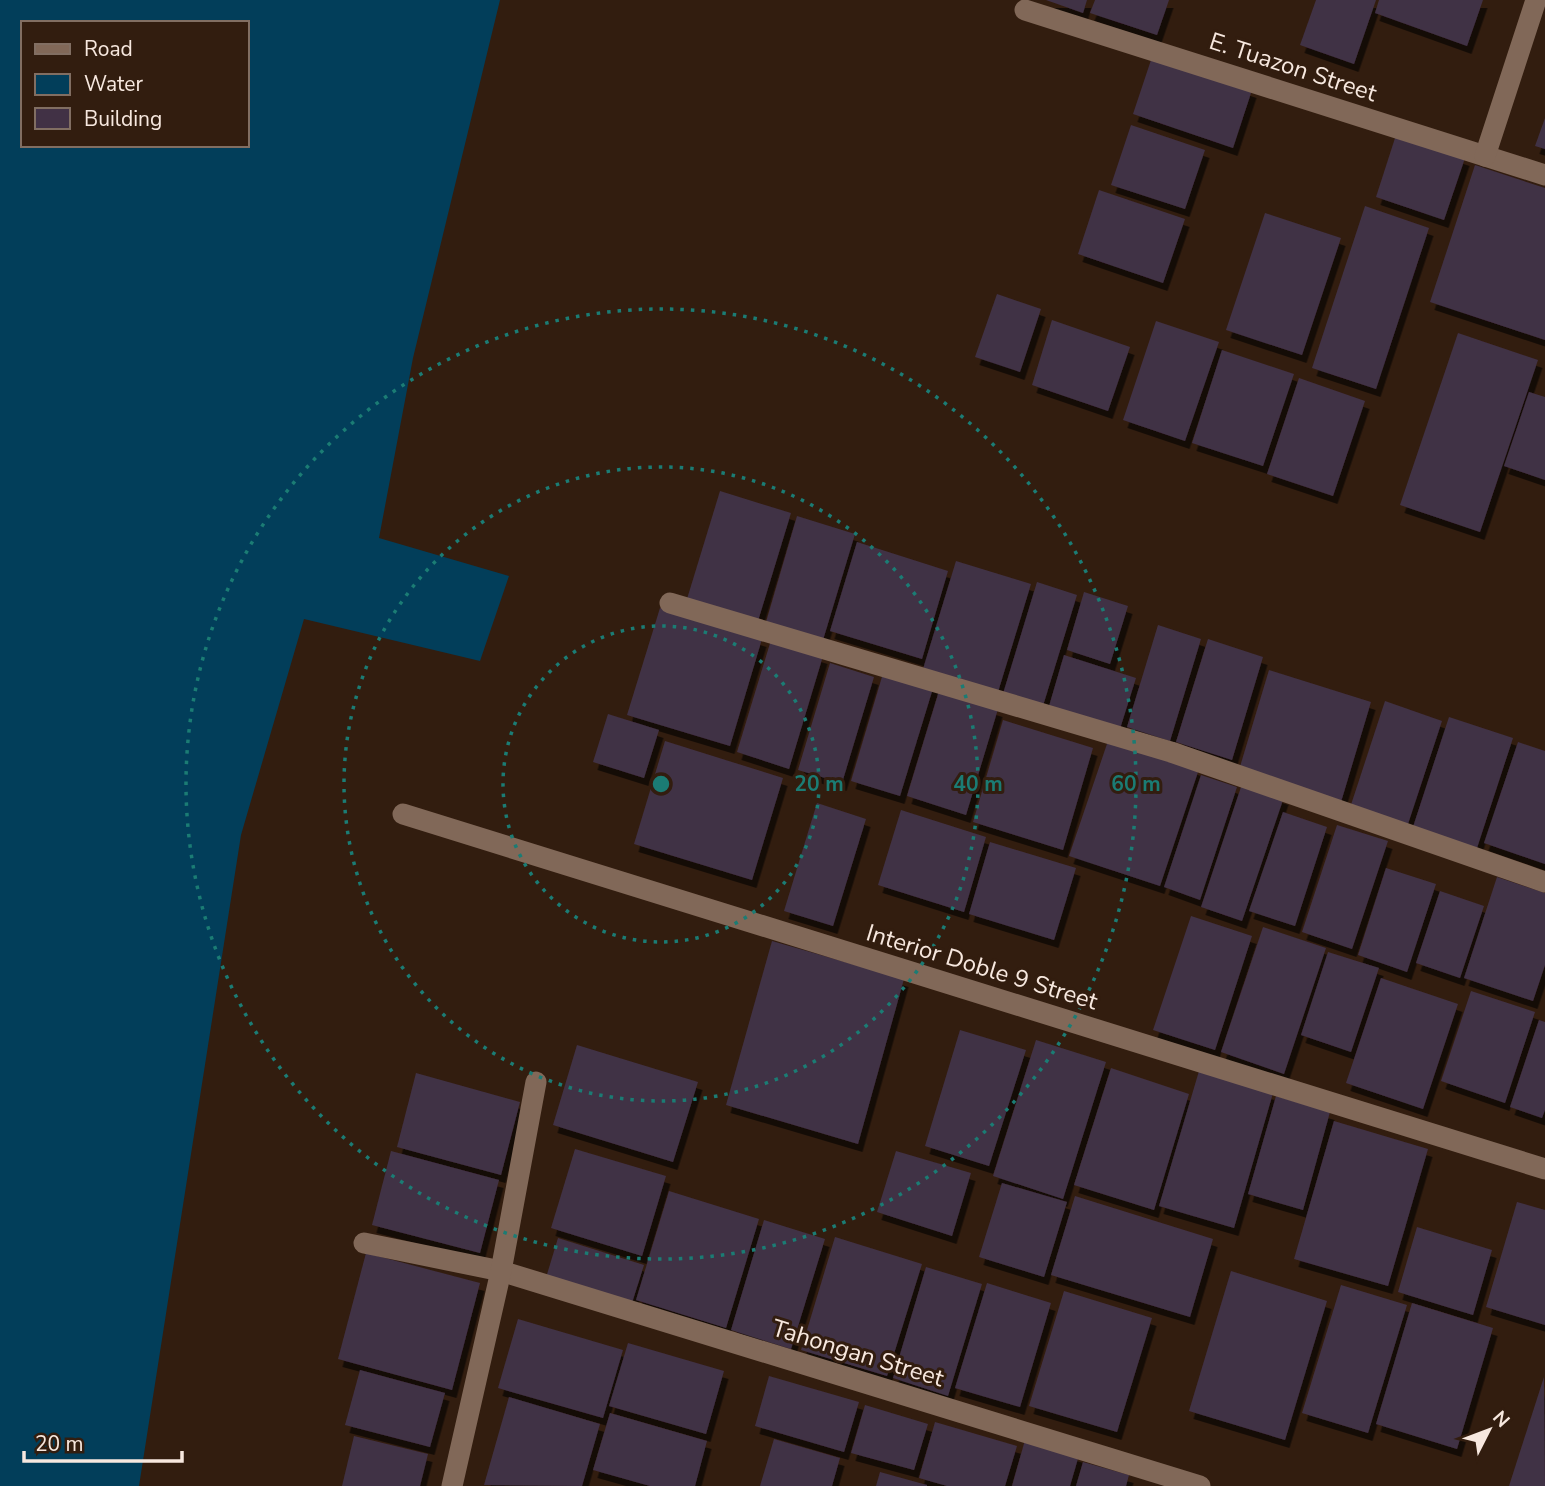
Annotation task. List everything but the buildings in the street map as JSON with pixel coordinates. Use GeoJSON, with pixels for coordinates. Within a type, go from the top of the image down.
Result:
{"type":"FeatureCollection","features":[{"type":"Feature","properties":{"kind":"street"},"geometry":{"type":"LineString","coordinates":[[1485,156],[1536,0]]}},
{"type":"Feature","properties":{"kind":"street","name":"E. Tuazon Street"},"geometry":{"type":"LineString","coordinates":[[1025,10],[1545,175]]}},
{"type":"Feature","properties":{"kind":"street"},"geometry":{"type":"LineString","coordinates":[[670,603],[1171,752],[1545,882]]}},
{"type":"Feature","properties":{"kind":"street","name":"Interior Doble 9 Street"},"geometry":{"type":"LineString","coordinates":[[404,814],[1545,1169]]}},
{"type":"Feature","properties":{"kind":"street"},"geometry":{"type":"LineString","coordinates":[[452,1486],[501,1271],[536,1082]]}},
{"type":"Feature","properties":{"kind":"street","name":"Tahongan Street"},"geometry":{"type":"LineString","coordinates":[[364,1243],[501,1271],[1200,1486]]}},
{"type":"Feature","properties":{"kind":"water"},"geometry":{"type":"Polygon","coordinates":[[[0,0],[500,0],[413,358],[379,538],[509,576],[480,661],[304,619],[241,835],[139,1486],[0,1486],[0,0]]]}}]}
